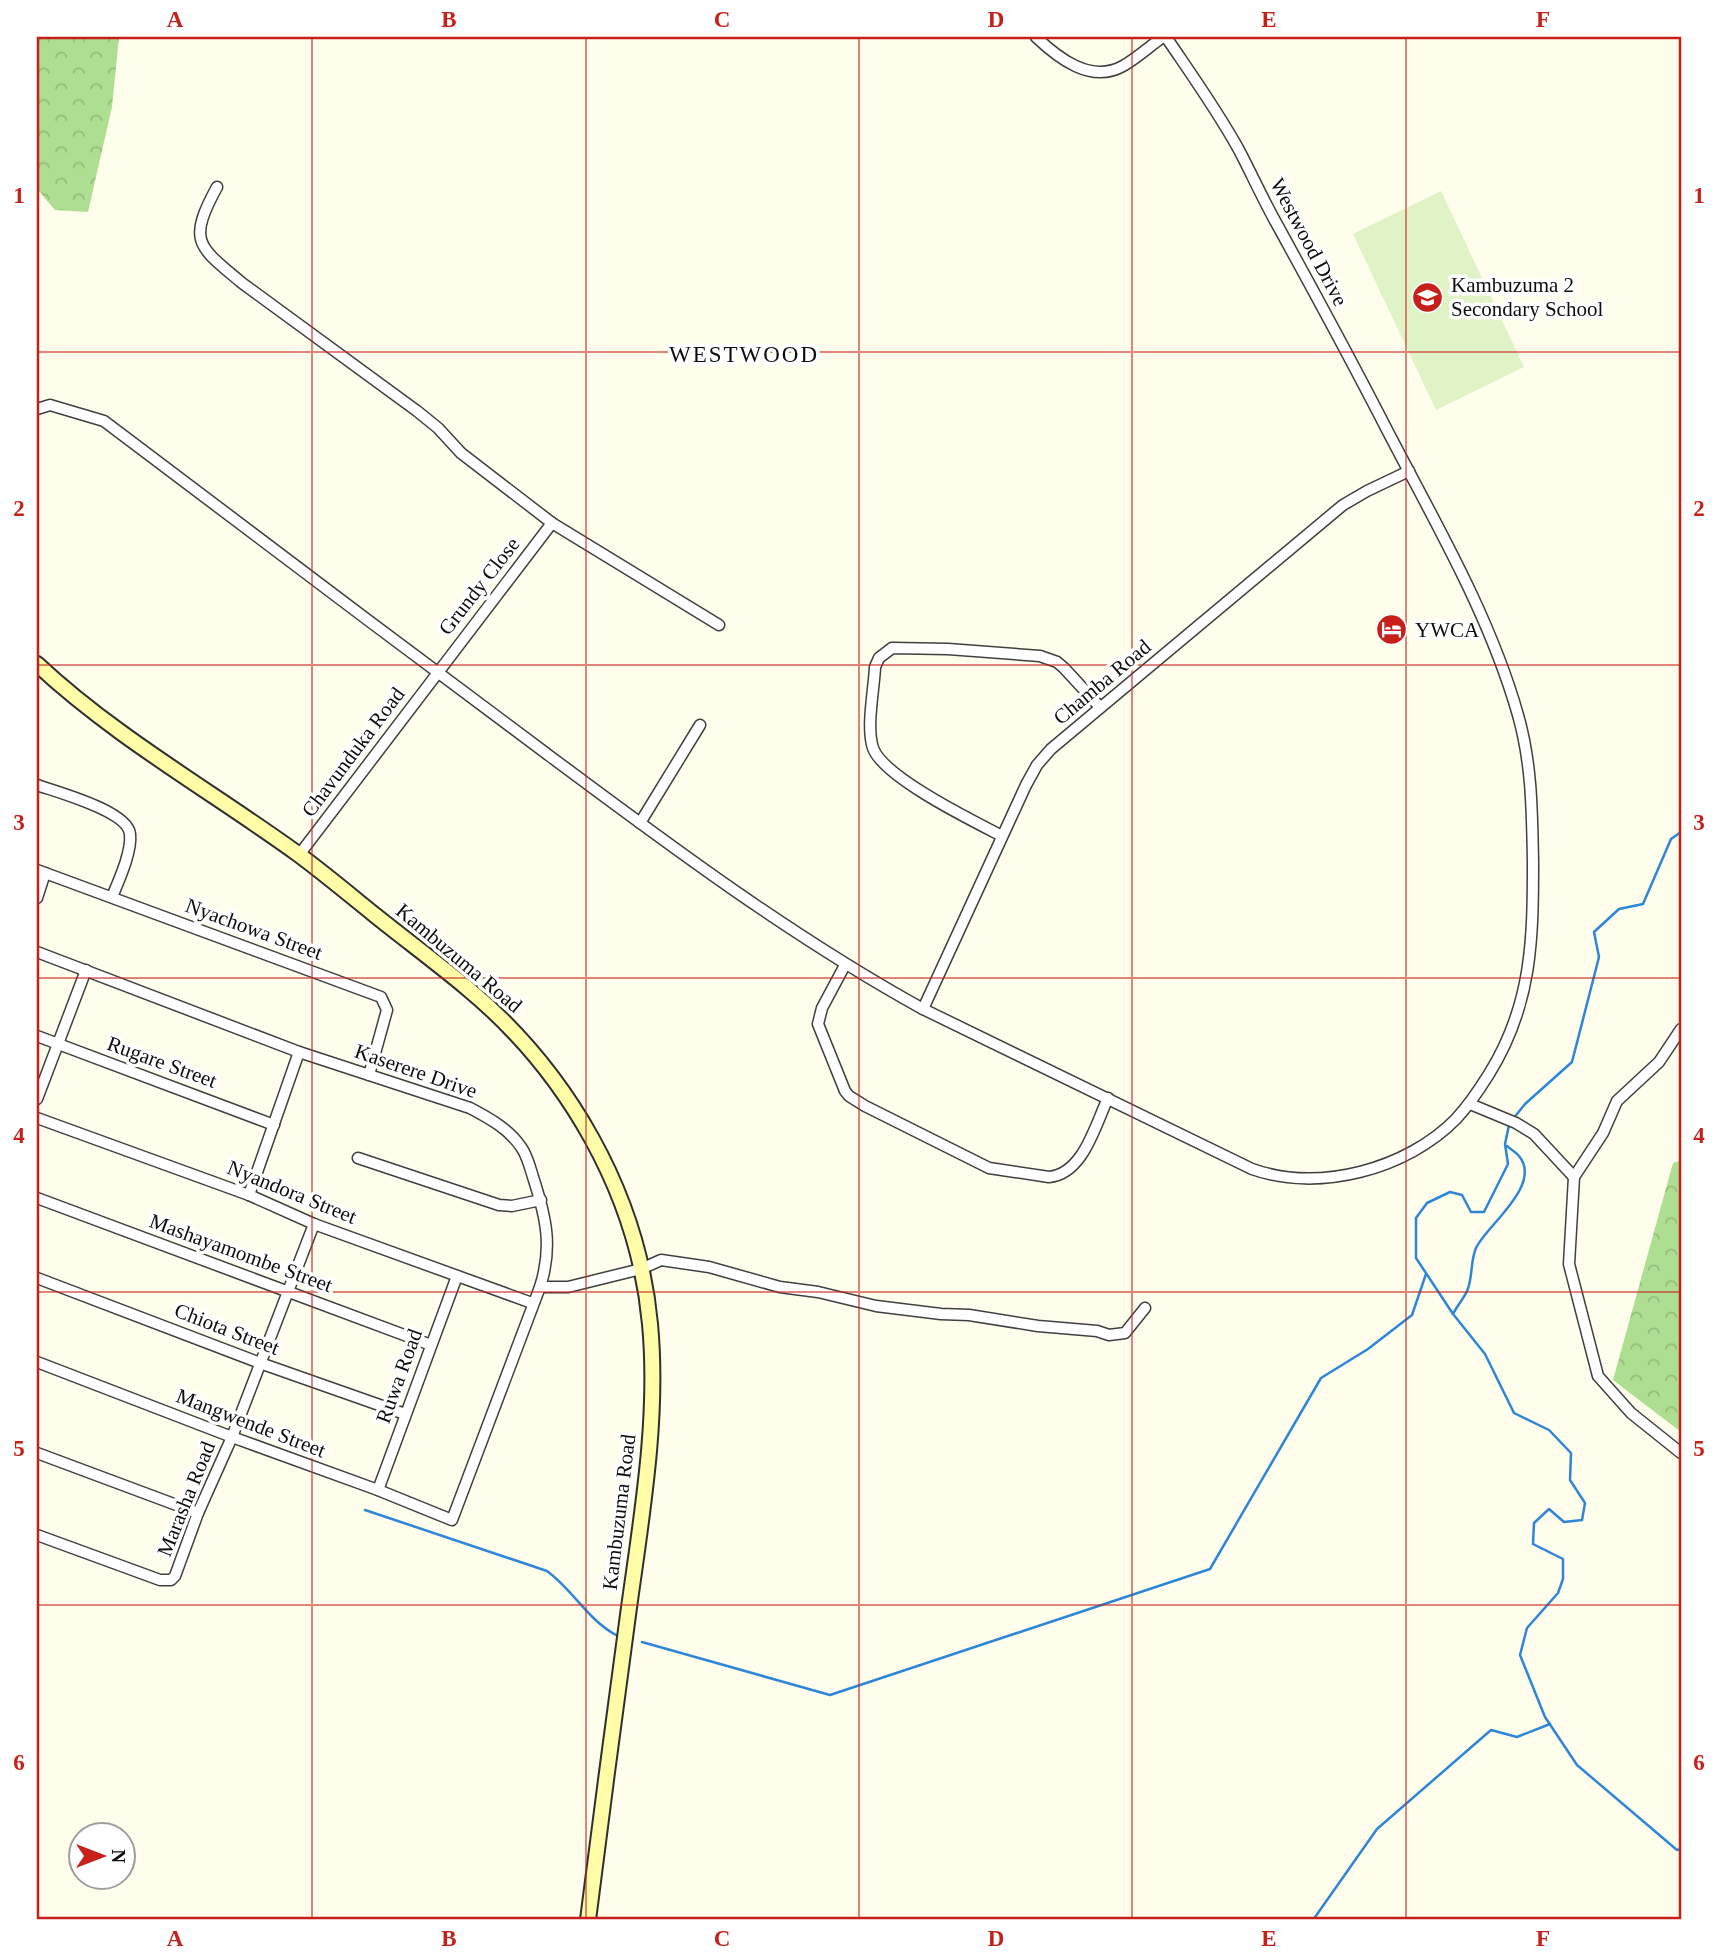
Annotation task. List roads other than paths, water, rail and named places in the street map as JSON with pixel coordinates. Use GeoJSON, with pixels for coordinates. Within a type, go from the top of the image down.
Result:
{"type":"FeatureCollection","features":[{"type":"Feature","properties":{"kind":"main road","name":"Kambuzuma Road"},"geometry":{"type":"LineString","coordinates":[[37,664],[103,719],[299,855],[469,989],[509,1026],[549,1071],[583,1121],[617,1194],[641,1269],[650,1322],[652,1387],[637,1552],[588,1920]]}},
{"type":"Feature","properties":{"kind":"street"},"geometry":{"type":"LineString","coordinates":[[1036,37],[1059,57],[1095,72],[1109,72],[1124,66],[1164,37]]}},
{"type":"Feature","properties":{"kind":"street","name":"Westwood Drive"},"geometry":{"type":"LineString","coordinates":[[37,409],[50,405],[104,421],[640,823],[845,965],[923,1009],[1252,1169],[1298,1179],[1353,1172],[1397,1158],[1446,1129],[1470,1104],[1510,1036],[1527,983],[1532,911],[1532,789],[1518,714],[1489,634],[1409,471],[1238,149],[1206,95],[1164,37]]}},
{"type":"Feature","properties":{"kind":"street"},"geometry":{"type":"LineString","coordinates":[[217,187],[200,221],[199,235],[210,255],[242,284],[417,411],[438,428],[461,453],[552,523],[719,625]]}},
{"type":"Feature","properties":{"kind":"street","name":"Chamba Road"},"geometry":{"type":"LineString","coordinates":[[923,1009],[1002,836],[1037,765],[1051,749],[1343,505],[1409,471]]}},
{"type":"Feature","properties":{"kind":"street","name":"Grundy Close"},"geometry":{"type":"LineString","coordinates":[[437,673],[552,523]]}},
{"type":"Feature","properties":{"kind":"street"},"geometry":{"type":"LineString","coordinates":[[1002,836],[926,794],[878,759],[873,750],[870,730],[878,658],[884,651],[900,648],[1040,656],[1065,668],[1100,707]]}},
{"type":"Feature","properties":{"kind":"street","name":"Chavunduka Road"},"geometry":{"type":"LineString","coordinates":[[299,855],[437,673]]}},
{"type":"Feature","properties":{"kind":"street"},"geometry":{"type":"LineString","coordinates":[[640,823],[699,725]]}},
{"type":"Feature","properties":{"kind":"street"},"geometry":{"type":"LineString","coordinates":[[37,785],[116,814],[128,827],[131,835],[112,897]]}},
{"type":"Feature","properties":{"kind":"street"},"geometry":{"type":"LineString","coordinates":[[37,898],[41,871]]}},
{"type":"Feature","properties":{"kind":"street","name":"Nyachowa Street"},"geometry":{"type":"LineString","coordinates":[[41,871],[381,997],[387,1010],[369,1075]]}},
{"type":"Feature","properties":{"kind":"street","name":"Kaserere Drive"},"geometry":{"type":"LineString","coordinates":[[37,952],[299,1052],[470,1108],[501,1127],[523,1148],[541,1200],[548,1249],[547,1263],[452,1521]]}},
{"type":"Feature","properties":{"kind":"street"},"geometry":{"type":"LineString","coordinates":[[845,965],[822,1008],[818,1024],[845,1091],[865,1107],[989,1168],[1049,1177],[1059,1176],[1074,1166],[1108,1098]]}},
{"type":"Feature","properties":{"kind":"street"},"geometry":{"type":"LineString","coordinates":[[37,1099],[86,970]]}},
{"type":"Feature","properties":{"kind":"street"},"geometry":{"type":"LineString","coordinates":[[1681,1029],[1659,1062],[1617,1101],[1603,1133],[1574,1177],[1569,1264],[1598,1376],[1631,1413],[1681,1453]]}},
{"type":"Feature","properties":{"kind":"street","name":"Rugare Street"},"geometry":{"type":"LineString","coordinates":[[37,1036],[274,1125]]}},
{"type":"Feature","properties":{"kind":"street"},"geometry":{"type":"LineString","coordinates":[[248,1195],[299,1052]]}},
{"type":"Feature","properties":{"kind":"street"},"geometry":{"type":"LineString","coordinates":[[1470,1104],[1516,1123],[1541,1140],[1574,1177]]}},
{"type":"Feature","properties":{"kind":"street","name":"Nyandora Street"},"geometry":{"type":"LineString","coordinates":[[37,1118],[248,1195],[314,1224],[533,1303]]}},
{"type":"Feature","properties":{"kind":"street"},"geometry":{"type":"LineString","coordinates":[[358,1158],[418,1177],[459,1194],[499,1205],[512,1206],[541,1200]]}},
{"type":"Feature","properties":{"kind":"street","name":"Mashayamombe Street"},"geometry":{"type":"LineString","coordinates":[[37,1198],[431,1345]]}},
{"type":"Feature","properties":{"kind":"street","name":"Marasha Road"},"geometry":{"type":"LineString","coordinates":[[37,1535],[160,1580],[171,1580],[175,1576],[314,1224]]}},
{"type":"Feature","properties":{"kind":"street"},"geometry":{"type":"LineString","coordinates":[[540,1287],[568,1287],[641,1269],[662,1260],[709,1267],[780,1287],[818,1292],[876,1306],[969,1315],[1038,1326],[1097,1331],[1109,1335],[1125,1333],[1144,1308]]}},
{"type":"Feature","properties":{"kind":"street","name":"Ruwa Road"},"geometry":{"type":"LineString","coordinates":[[378,1490],[457,1276]]}},
{"type":"Feature","properties":{"kind":"street","name":"Chiota Street"},"geometry":{"type":"LineString","coordinates":[[37,1278],[260,1363],[405,1414]]}},
{"type":"Feature","properties":{"kind":"street","name":"Mangwende Street"},"geometry":{"type":"LineString","coordinates":[[37,1362],[378,1490],[452,1521]]}},
{"type":"Feature","properties":{"kind":"street"},"geometry":{"type":"LineString","coordinates":[[37,1453],[198,1513]]}},
{"type":"Feature","properties":{"kind":"waterway"},"geometry":{"type":"LineString","coordinates":[[1513,1119],[1525,1104],[1572,1062],[1599,957],[1594,932],[1619,909],[1643,904],[1671,839],[1681,832]]}},
{"type":"Feature","properties":{"kind":"waterway"},"geometry":{"type":"LineString","coordinates":[[1509,1125],[1505,1144],[1508,1164],[1484,1212],[1471,1212],[1462,1195],[1450,1192],[1427,1203],[1416,1218],[1416,1258],[1453,1314],[1485,1354],[1514,1413],[1549,1430],[1571,1453],[1570,1480],[1585,1503],[1582,1520],[1564,1522],[1549,1509],[1534,1523],[1533,1544],[1563,1559],[1563,1579],[1558,1593],[1527,1628],[1520,1655],[1545,1717],[1577,1765],[1677,1850],[1681,1849]]}},
{"type":"Feature","properties":{"kind":"waterway"},"geometry":{"type":"LineString","coordinates":[[1453,1314],[1469,1286],[1476,1248],[1510,1205],[1524,1180],[1524,1167],[1519,1156],[1507,1146]]}},
{"type":"Feature","properties":{"kind":"waterway"},"geometry":{"type":"LineString","coordinates":[[642,1642],[830,1695],[1210,1569],[1321,1378],[1368,1349],[1412,1315],[1426,1274]]}},
{"type":"Feature","properties":{"kind":"waterway"},"geometry":{"type":"LineString","coordinates":[[365,1510],[547,1571],[597,1621],[616,1635]]}},
{"type":"Feature","properties":{"kind":"waterway"},"geometry":{"type":"LineString","coordinates":[[1313,1920],[1377,1829],[1491,1730],[1517,1737],[1550,1724]]}},
{"type":"Feature","properties":{"kind":"place","name":"Kambuzuma 2 Secondary School"},"geometry":{"type":"Point","coordinates":[1428,297]}},
{"type":"Feature","properties":{"kind":"place","name":"YWCA"},"geometry":{"type":"Point","coordinates":[1392,630]}},
{"type":"Feature","properties":{"kind":"district","name":"WESTWOOD"},"geometry":{"type":"Point","coordinates":[744,354]}}]}
